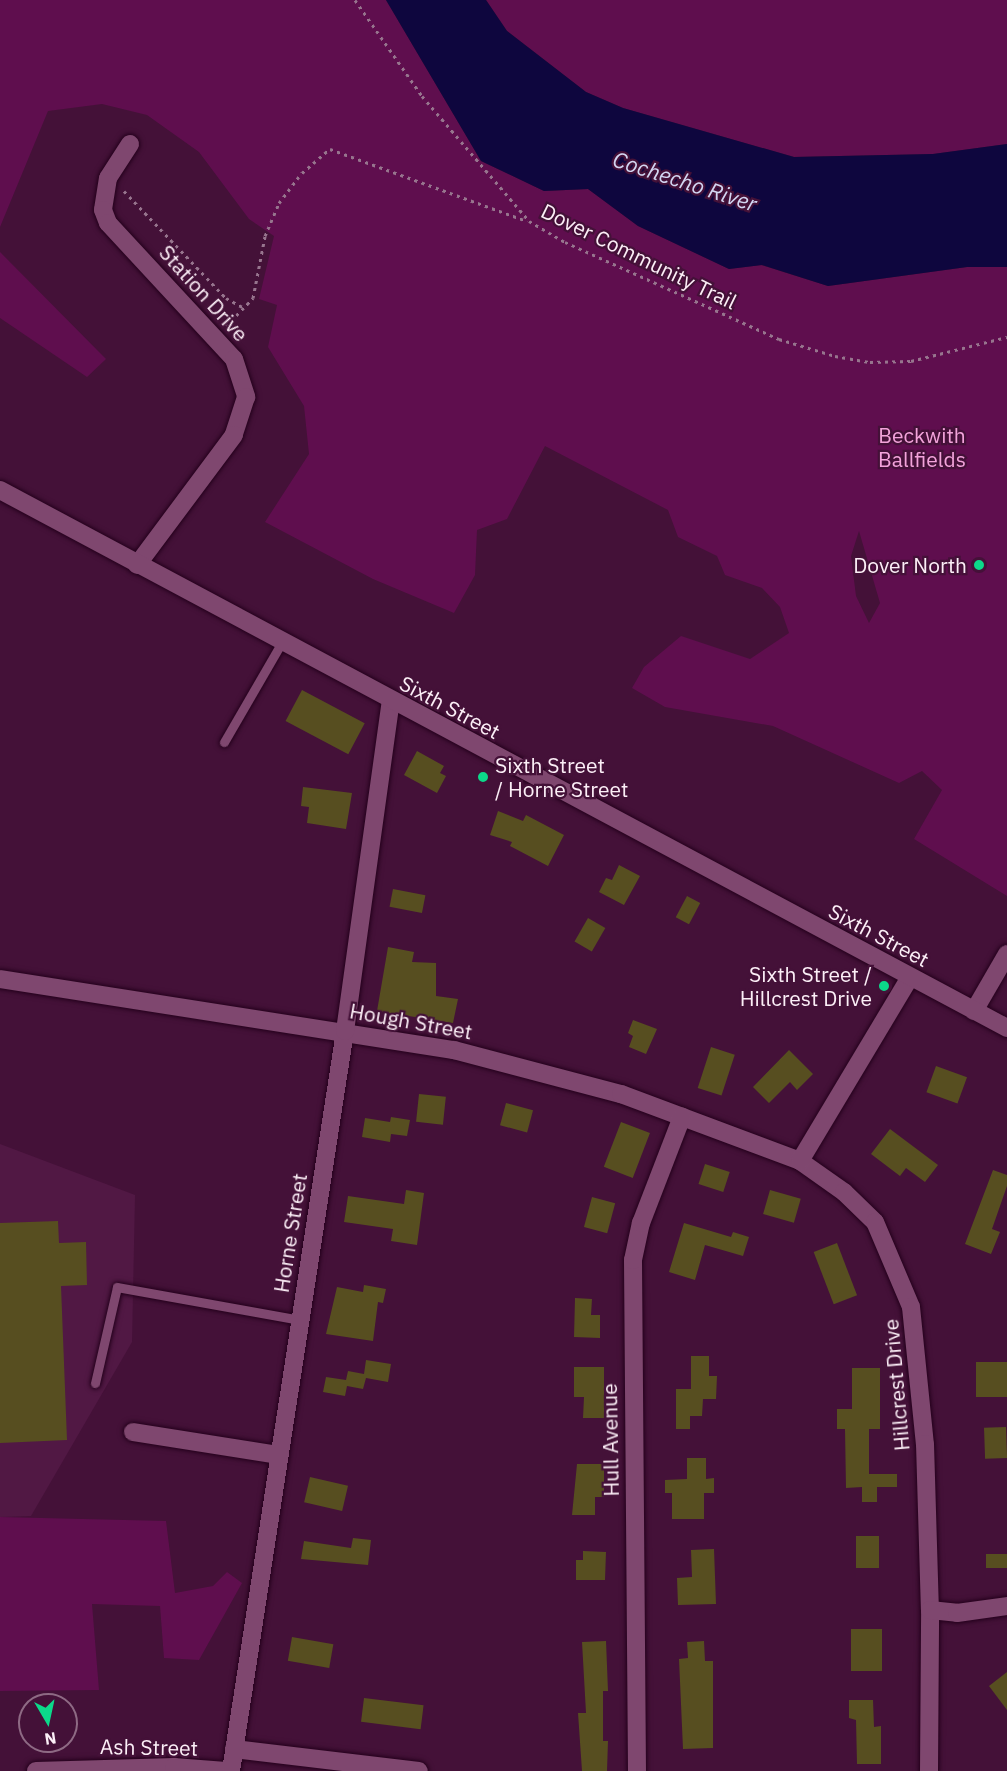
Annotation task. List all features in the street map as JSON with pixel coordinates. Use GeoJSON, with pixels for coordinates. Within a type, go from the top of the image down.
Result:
{"type":"FeatureCollection","features":[{"type":"Feature","properties":{"kind":"street","name":"Station Drive"},"geometry":{"type":"LineString","coordinates":[[130,144],[108,178],[103,210],[108,223],[234,359],[243,379],[246,397],[240,423],[137,565]]}},
{"type":"Feature","properties":{"kind":"street","name":"Sixth Street"},"geometry":{"type":"LineString","coordinates":[[0,490],[391,701],[1007,1028]]}},
{"type":"Feature","properties":{"kind":"street","name":"Horne Street"},"geometry":{"type":"LineString","coordinates":[[228,1771],[234,1749],[345,1031],[391,701]]}},
{"type":"Feature","properties":{"kind":"street"},"geometry":{"type":"LineString","coordinates":[[974,1011],[1007,954]]}},
{"type":"Feature","properties":{"kind":"street"},"geometry":{"type":"LineString","coordinates":[[800,1161],[910,977]]}},
{"type":"Feature","properties":{"kind":"street","name":"Hough Street"},"geometry":{"type":"LineString","coordinates":[[0,980],[345,1031],[529,1068],[682,1117],[800,1161]]}},
{"type":"Feature","properties":{"kind":"street","name":"Hull Avenue"},"geometry":{"type":"LineString","coordinates":[[637,1771],[633,1260],[641,1223],[682,1117]]}},
{"type":"Feature","properties":{"kind":"street","name":"Hillcrest Drive"},"geometry":{"type":"LineString","coordinates":[[800,1161],[844,1192],[875,1222],[911,1307],[925,1444],[930,1610],[929,1771]]}},
{"type":"Feature","properties":{"kind":"street"},"geometry":{"type":"LineString","coordinates":[[134,1432],[278,1455]]}},
{"type":"Feature","properties":{"kind":"street"},"geometry":{"type":"LineString","coordinates":[[930,1610],[957,1613],[1007,1606]]}},
{"type":"Feature","properties":{"kind":"street"},"geometry":{"type":"LineString","coordinates":[[234,1749],[419,1771]]}},
{"type":"Feature","properties":{"kind":"street","name":"Ash Street"},"geometry":{"type":"LineString","coordinates":[[36,1771],[174,1767],[228,1771]]}},
{"type":"Feature","properties":{"kind":"lane"},"geometry":{"type":"LineString","coordinates":[[224,742],[282,642]]}},
{"type":"Feature","properties":{"kind":"lane"},"geometry":{"type":"LineString","coordinates":[[95,1383],[117,1287],[300,1320]]}},
{"type":"Feature","properties":{"kind":"path","name":"Dover Community Trail"},"geometry":{"type":"LineString","coordinates":[[355,0],[422,96],[529,221],[594,256],[779,339],[835,356],[870,362],[911,361],[1007,337]]}},
{"type":"Feature","properties":{"kind":"path"},"geometry":{"type":"LineString","coordinates":[[215,336],[253,298],[266,236],[279,203],[302,173],[330,149],[361,163],[529,221]]}},
{"type":"Feature","properties":{"kind":"path"},"geometry":{"type":"LineString","coordinates":[[120,186],[226,298],[244,308]]}},
{"type":"Feature","properties":{"kind":"shaded area"},"geometry":{"type":"Polygon","coordinates":[[[0,1144],[135,1195],[132,1342],[31,1516],[0,1517],[0,1144]]]}},
{"type":"Feature","properties":{"kind":"green space","name":"Beckwith Ballfields"},"geometry":{"type":"Polygon","coordinates":[[[0,0],[386,0],[481,161],[544,191],[588,189],[638,226],[729,269],[761,265],[828,286],[967,267],[1007,267],[1007,896],[914,839],[942,790],[922,771],[899,783],[773,726],[665,707],[632,688],[644,667],[681,636],[750,659],[789,633],[780,607],[762,588],[725,575],[717,556],[678,537],[668,510],[545,446],[507,519],[477,530],[475,575],[454,613],[373,579],[265,522],[309,454],[304,406],[268,347],[277,305],[259,299],[274,236],[249,219],[199,152],[147,115],[102,104],[48,111],[0,227],[0,0]],[[859,531],[851,556],[856,596],[869,623],[880,603],[859,531]]]}},
{"type":"Feature","properties":{"kind":"green space"},"geometry":{"type":"Polygon","coordinates":[[[486,0],[1007,0],[1007,144],[933,154],[794,157],[623,108],[586,92],[507,31],[486,0]]]}},
{"type":"Feature","properties":{"kind":"green space"},"geometry":{"type":"Polygon","coordinates":[[[0,252],[106,359],[87,377],[0,318],[0,252]]]}},
{"type":"Feature","properties":{"kind":"green space"},"geometry":{"type":"Polygon","coordinates":[[[0,1517],[166,1521],[175,1593],[213,1586],[227,1572],[242,1583],[199,1660],[164,1658],[160,1606],[92,1604],[99,1690],[0,1691],[0,1517]]]}},
{"type":"Feature","properties":{"kind":"water","name":"Cochecho River"},"geometry":{"type":"Polygon","coordinates":[[[386,0],[486,0],[507,31],[586,92],[623,108],[794,157],[933,154],[1007,144],[1007,267],[967,267],[828,286],[762,265],[729,269],[638,226],[588,189],[544,191],[481,161],[386,0]]]}},
{"type":"Feature","properties":{"kind":"building"},"geometry":{"type":"Polygon","coordinates":[[[302,690],[365,723],[348,754],[286,721],[302,690]]]}},
{"type":"Feature","properties":{"kind":"building"},"geometry":{"type":"Polygon","coordinates":[[[417,751],[444,766],[440,773],[446,776],[437,793],[404,775],[417,751]]]}},
{"type":"Feature","properties":{"kind":"building"},"geometry":{"type":"Polygon","coordinates":[[[303,787],[352,793],[346,829],[307,823],[309,807],[301,806],[303,787]]]}},
{"type":"Feature","properties":{"kind":"building"},"geometry":{"type":"Polygon","coordinates":[[[498,811],[523,821],[526,815],[564,835],[548,866],[510,846],[512,842],[490,835],[498,811]]]}},
{"type":"Feature","properties":{"kind":"building"},"geometry":{"type":"Polygon","coordinates":[[[619,865],[640,876],[624,905],[599,892],[606,878],[612,880],[619,865]]]}},
{"type":"Feature","properties":{"kind":"building"},"geometry":{"type":"Polygon","coordinates":[[[393,889],[425,895],[422,913],[390,907],[393,889]]]}},
{"type":"Feature","properties":{"kind":"building"},"geometry":{"type":"Polygon","coordinates":[[[687,896],[700,903],[689,924],[676,917],[687,896]]]}},
{"type":"Feature","properties":{"kind":"building"},"geometry":{"type":"Polygon","coordinates":[[[588,918],[605,928],[592,951],[574,941],[588,918]]]}},
{"type":"Feature","properties":{"kind":"building"},"geometry":{"type":"Polygon","coordinates":[[[388,947],[414,952],[412,962],[436,963],[436,996],[458,999],[453,1023],[377,1011],[388,947]]]}},
{"type":"Feature","properties":{"kind":"building"},"geometry":{"type":"Polygon","coordinates":[[[633,1020],[657,1029],[646,1054],[629,1047],[633,1036],[628,1033],[633,1020]]]}},
{"type":"Feature","properties":{"kind":"building"},"geometry":{"type":"Polygon","coordinates":[[[711,1047],[735,1055],[721,1096],[698,1088],[711,1047]]]}},
{"type":"Feature","properties":{"kind":"building"},"geometry":{"type":"Polygon","coordinates":[[[789,1050],[813,1074],[797,1090],[790,1082],[769,1103],[753,1087],[789,1050]]]}},
{"type":"Feature","properties":{"kind":"building"},"geometry":{"type":"Polygon","coordinates":[[[936,1066],[967,1077],[957,1104],[926,1092],[936,1066]]]}},
{"type":"Feature","properties":{"kind":"building"},"geometry":{"type":"Polygon","coordinates":[[[419,1094],[446,1097],[443,1125],[416,1122],[419,1094]]]}},
{"type":"Feature","properties":{"kind":"building"},"geometry":{"type":"Polygon","coordinates":[[[506,1103],[533,1110],[527,1132],[500,1125],[506,1103]]]}},
{"type":"Feature","properties":{"kind":"building"},"geometry":{"type":"Polygon","coordinates":[[[391,1117],[410,1120],[407,1136],[391,1134],[390,1142],[362,1137],[365,1118],[390,1122],[391,1117]]]}},
{"type":"Feature","properties":{"kind":"building"},"geometry":{"type":"Polygon","coordinates":[[[621,1122],[650,1133],[633,1178],[604,1167],[621,1122]]]}},
{"type":"Feature","properties":{"kind":"building"},"geometry":{"type":"Polygon","coordinates":[[[890,1129],[938,1165],[925,1182],[906,1168],[900,1176],[871,1154],[890,1129]]]}},
{"type":"Feature","properties":{"kind":"building"},"geometry":{"type":"Polygon","coordinates":[[[705,1164],[730,1172],[723,1192],[699,1184],[705,1164]]]}},
{"type":"Feature","properties":{"kind":"building"},"geometry":{"type":"Polygon","coordinates":[[[993,1170],[1007,1175],[1007,1186],[992,1229],[1000,1232],[991,1254],[965,1244],[993,1170]]]}},
{"type":"Feature","properties":{"kind":"building"},"geometry":{"type":"Polygon","coordinates":[[[406,1190],[424,1193],[417,1245],[391,1241],[393,1229],[344,1222],[348,1196],[404,1204],[406,1190]]]}},
{"type":"Feature","properties":{"kind":"building"},"geometry":{"type":"Polygon","coordinates":[[[770,1190],[801,1199],[794,1223],[763,1214],[770,1190]]]}},
{"type":"Feature","properties":{"kind":"building"},"geometry":{"type":"Polygon","coordinates":[[[592,1197],[615,1203],[607,1233],[584,1227],[592,1197]]]}},
{"type":"Feature","properties":{"kind":"building"},"geometry":{"type":"Polygon","coordinates":[[[58,1221],[59,1243],[86,1242],[87,1285],[61,1286],[67,1440],[0,1443],[0,1223],[58,1221]]]}},
{"type":"Feature","properties":{"kind":"building"},"geometry":{"type":"Polygon","coordinates":[[[684,1223],[731,1237],[733,1232],[749,1237],[743,1256],[705,1245],[695,1280],[669,1272],[684,1223]]]}},
{"type":"Feature","properties":{"kind":"building"},"geometry":{"type":"Polygon","coordinates":[[[837,1243],[857,1295],[834,1304],[814,1252],[837,1243]]]}},
{"type":"Feature","properties":{"kind":"building"},"geometry":{"type":"Polygon","coordinates":[[[364,1285],[386,1289],[383,1303],[378,1302],[373,1341],[326,1334],[337,1287],[363,1292],[364,1285]]]}},
{"type":"Feature","properties":{"kind":"building"},"geometry":{"type":"Polygon","coordinates":[[[575,1298],[592,1299],[591,1315],[600,1315],[600,1338],[574,1337],[575,1298]]]}},
{"type":"Feature","properties":{"kind":"building"},"geometry":{"type":"Polygon","coordinates":[[[691,1356],[709,1356],[709,1376],[717,1376],[716,1399],[703,1399],[702,1416],[690,1416],[690,1429],[676,1429],[676,1389],[691,1389],[691,1356]]]}},
{"type":"Feature","properties":{"kind":"building"},"geometry":{"type":"Polygon","coordinates":[[[366,1360],[391,1364],[388,1382],[366,1378],[363,1389],[347,1386],[345,1396],[323,1392],[326,1377],[346,1380],[348,1371],[364,1374],[366,1360]]]}},
{"type":"Feature","properties":{"kind":"building"},"geometry":{"type":"Polygon","coordinates":[[[976,1362],[1007,1362],[1007,1397],[976,1397],[976,1362]]]}},
{"type":"Feature","properties":{"kind":"building"},"geometry":{"type":"Polygon","coordinates":[[[574,1367],[604,1367],[604,1418],[583,1418],[584,1397],[574,1397],[574,1367]]]}},
{"type":"Feature","properties":{"kind":"building"},"geometry":{"type":"Polygon","coordinates":[[[852,1368],[880,1368],[880,1429],[869,1429],[869,1474],[897,1474],[897,1487],[877,1487],[877,1502],[862,1502],[862,1487],[846,1488],[845,1429],[837,1429],[837,1409],[852,1409],[852,1368]]]}},
{"type":"Feature","properties":{"kind":"building"},"geometry":{"type":"Polygon","coordinates":[[[1006,1427],[1007,1458],[985,1459],[984,1428],[1006,1427]]]}},
{"type":"Feature","properties":{"kind":"building"},"geometry":{"type":"Polygon","coordinates":[[[687,1458],[706,1458],[706,1479],[714,1478],[714,1493],[704,1493],[704,1519],[672,1519],[672,1493],[665,1493],[665,1480],[687,1479],[687,1458]]]}},
{"type":"Feature","properties":{"kind":"building"},"geometry":{"type":"Polygon","coordinates":[[[577,1464],[604,1464],[604,1497],[595,1497],[595,1515],[572,1515],[577,1464]]]}},
{"type":"Feature","properties":{"kind":"building"},"geometry":{"type":"Polygon","coordinates":[[[310,1477],[348,1486],[342,1511],[304,1502],[310,1477]]]}},
{"type":"Feature","properties":{"kind":"building"},"geometry":{"type":"Polygon","coordinates":[[[856,1536],[879,1536],[879,1568],[856,1568],[856,1536]]]}},
{"type":"Feature","properties":{"kind":"building"},"geometry":{"type":"Polygon","coordinates":[[[353,1538],[371,1540],[368,1565],[301,1559],[304,1541],[351,1548],[353,1538]]]}},
{"type":"Feature","properties":{"kind":"building"},"geometry":{"type":"Polygon","coordinates":[[[714,1549],[716,1604],[678,1605],[677,1578],[692,1577],[691,1550],[714,1549]]]}},
{"type":"Feature","properties":{"kind":"building"},"geometry":{"type":"Polygon","coordinates":[[[583,1551],[606,1552],[605,1580],[576,1580],[576,1560],[583,1560],[583,1551]]]}},
{"type":"Feature","properties":{"kind":"building"},"geometry":{"type":"Polygon","coordinates":[[[986,1554],[1007,1554],[1007,1568],[986,1568],[986,1554]]]}},
{"type":"Feature","properties":{"kind":"building"},"geometry":{"type":"Polygon","coordinates":[[[851,1629],[882,1629],[882,1671],[851,1671],[851,1629]]]}},
{"type":"Feature","properties":{"kind":"building"},"geometry":{"type":"Polygon","coordinates":[[[292,1637],[333,1644],[329,1668],[288,1661],[292,1637]]]}},
{"type":"Feature","properties":{"kind":"building"},"geometry":{"type":"Polygon","coordinates":[[[606,1641],[608,1691],[603,1691],[603,1741],[608,1741],[607,1771],[582,1771],[578,1713],[586,1713],[582,1642],[606,1641]]]}},
{"type":"Feature","properties":{"kind":"building"},"geometry":{"type":"Polygon","coordinates":[[[704,1641],[705,1661],[713,1661],[713,1748],[683,1749],[679,1659],[688,1658],[687,1642],[704,1641]]]}},
{"type":"Feature","properties":{"kind":"building"},"geometry":{"type":"Polygon","coordinates":[[[1007,1672],[1007,1710],[989,1686],[1007,1672]]]}},
{"type":"Feature","properties":{"kind":"building"},"geometry":{"type":"Polygon","coordinates":[[[364,1698],[424,1705],[421,1729],[361,1722],[364,1698]]]}},
{"type":"Feature","properties":{"kind":"building"},"geometry":{"type":"Polygon","coordinates":[[[849,1700],[873,1700],[874,1727],[881,1726],[881,1764],[857,1764],[856,1720],[849,1718],[849,1700]]]}},
{"type":"Feature","properties":{"kind":"place","name":"Dover North"},"geometry":{"type":"Point","coordinates":[979,565]}},
{"type":"Feature","properties":{"kind":"place","name":"Sixth Street / Horne Street"},"geometry":{"type":"Point","coordinates":[483,777]}},
{"type":"Feature","properties":{"kind":"place","name":"Sixth Street / Hillcrest Drive"},"geometry":{"type":"Point","coordinates":[884,986]}}]}
